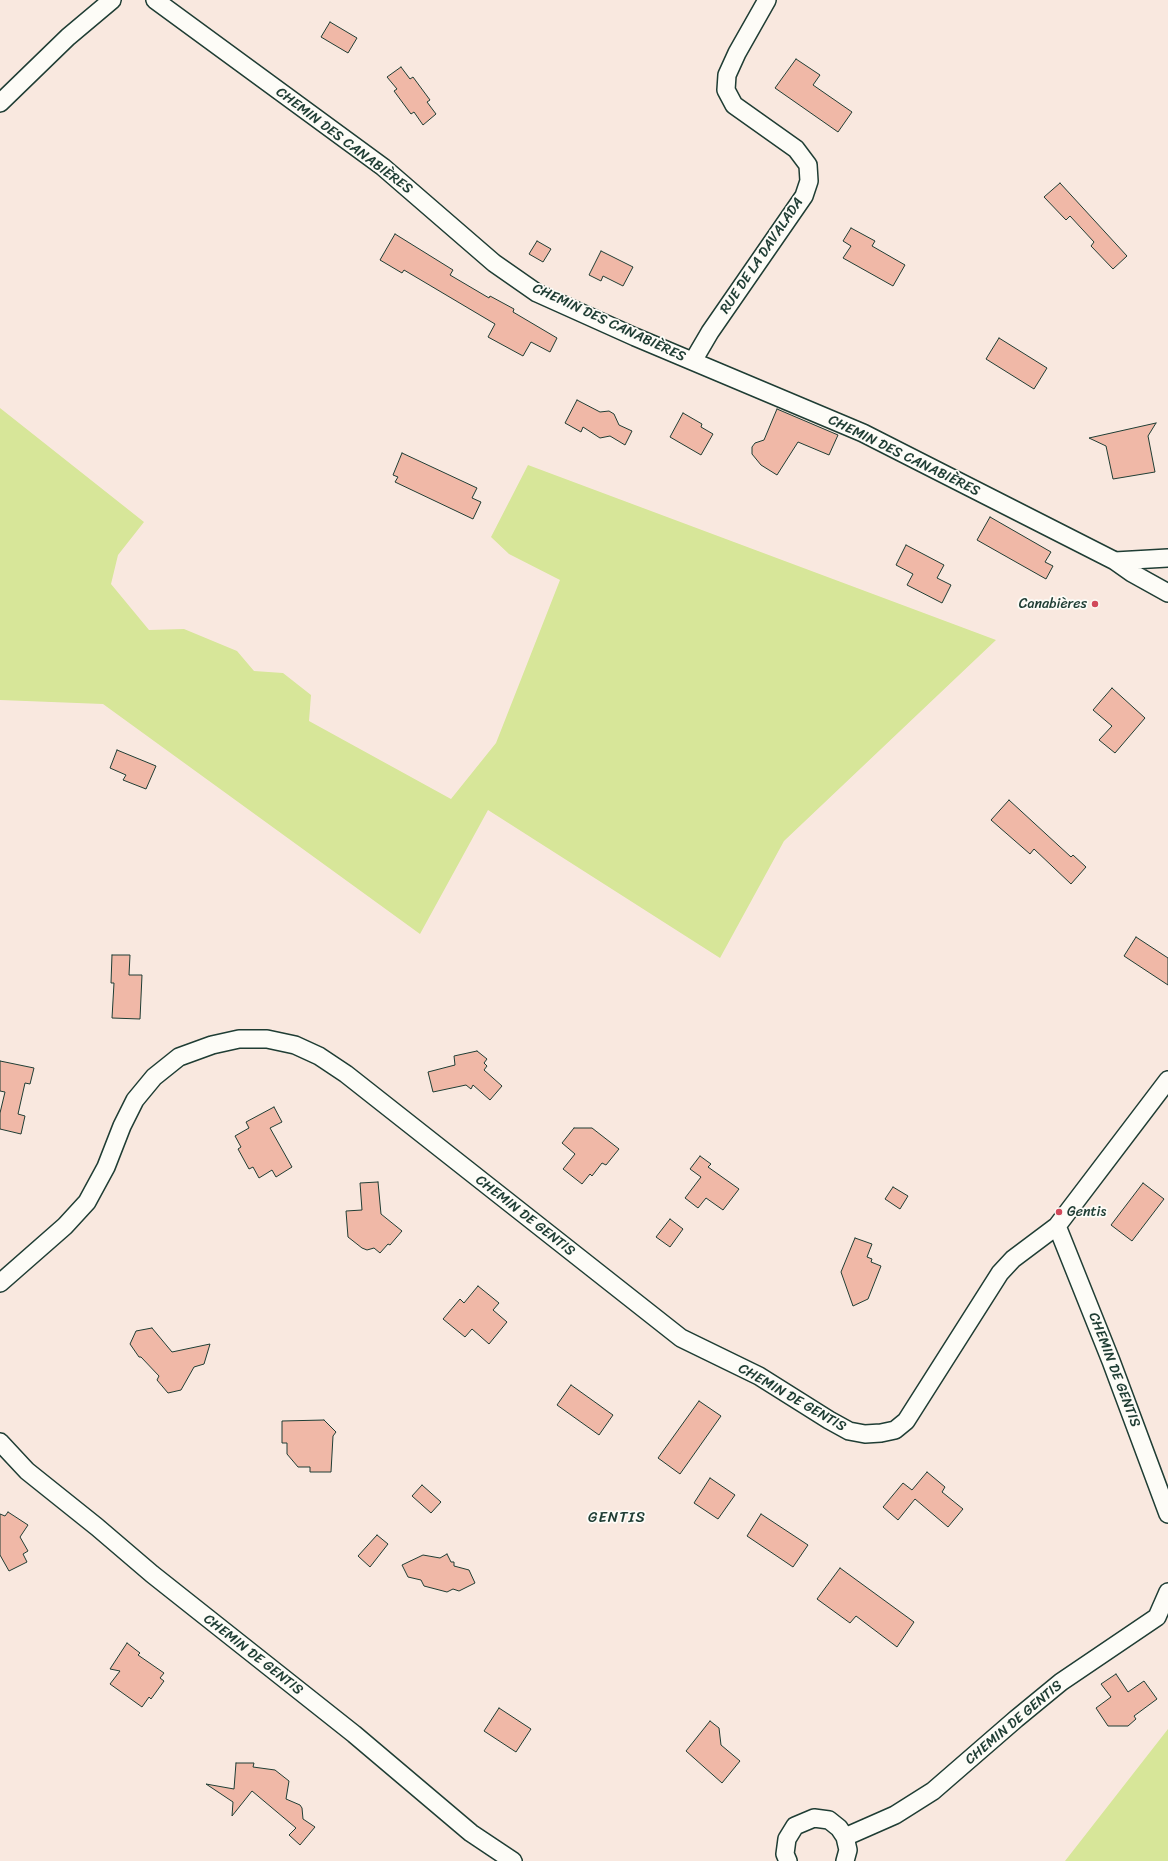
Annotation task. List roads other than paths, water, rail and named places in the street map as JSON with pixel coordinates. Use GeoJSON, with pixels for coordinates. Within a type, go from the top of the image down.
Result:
{"type":"FeatureCollection","features":[{"type":"Feature","properties":{"kind":"street"},"geometry":{"type":"LineString","coordinates":[[0,103],[68,36],[112,0]]}},
{"type":"Feature","properties":{"kind":"street","name":"CHEMIN DES CANABIÈRES"},"geometry":{"type":"LineString","coordinates":[[156,0],[383,167],[494,263],[537,293],[635,337],[862,433],[1115,561],[1132,573],[1168,593]]}},
{"type":"Feature","properties":{"kind":"street","name":"RUE DE LA DAVALADA"},"geometry":{"type":"LineString","coordinates":[[693,361],[710,332],[804,196],[809,181],[808,165],[796,149],[734,105],[726,90],[727,75],[737,53],[767,0]]}},
{"type":"Feature","properties":{"kind":"street"},"geometry":{"type":"LineString","coordinates":[[1115,561],[1168,558]]}},
{"type":"Feature","properties":{"kind":"street","name":"CHEMIN DE GENTIS"},"geometry":{"type":"LineString","coordinates":[[0,1283],[65,1226],[87,1202],[106,1167],[122,1126],[135,1100],[154,1078],[179,1057],[212,1045],[239,1039],[267,1039],[295,1045],[326,1061],[346,1074],[681,1338],[759,1376],[849,1431],[866,1434],[882,1433],[895,1430],[906,1421],[1000,1273],[1013,1259],[1057,1226],[1168,1080]]}},
{"type":"Feature","properties":{"kind":"street","name":"CHEMIN DE GENTIS"},"geometry":{"type":"LineString","coordinates":[[1057,1226],[1111,1361],[1168,1514]]}},
{"type":"Feature","properties":{"kind":"street","name":"CHEMIN DE GENTIS"},"geometry":{"type":"LineString","coordinates":[[0,1442],[27,1471],[97,1527],[152,1574],[354,1734],[471,1833],[513,1861]]}},
{"type":"Feature","properties":{"kind":"street","name":"CHEMIN DE GENTIS"},"geometry":{"type":"LineString","coordinates":[[845,1838],[895,1815],[933,1791],[1061,1682],[1157,1617],[1168,1592]]}},
{"type":"Feature","properties":{"kind":"street"},"geometry":{"type":"LineString","coordinates":[[788,1861],[785,1854],[787,1839],[795,1826],[814,1818],[829,1820],[839,1828],[845,1838],[848,1850],[845,1861]]}},
{"type":"Feature","properties":{"kind":"place","name":"Canabières"},"geometry":{"type":"Point","coordinates":[1095,604]}},
{"type":"Feature","properties":{"kind":"place","name":"Gentis"},"geometry":{"type":"Point","coordinates":[1059,1212]}},
{"type":"Feature","properties":{"kind":"district","name":"GENTIS"},"geometry":{"type":"Point","coordinates":[617,1518]}}]}
